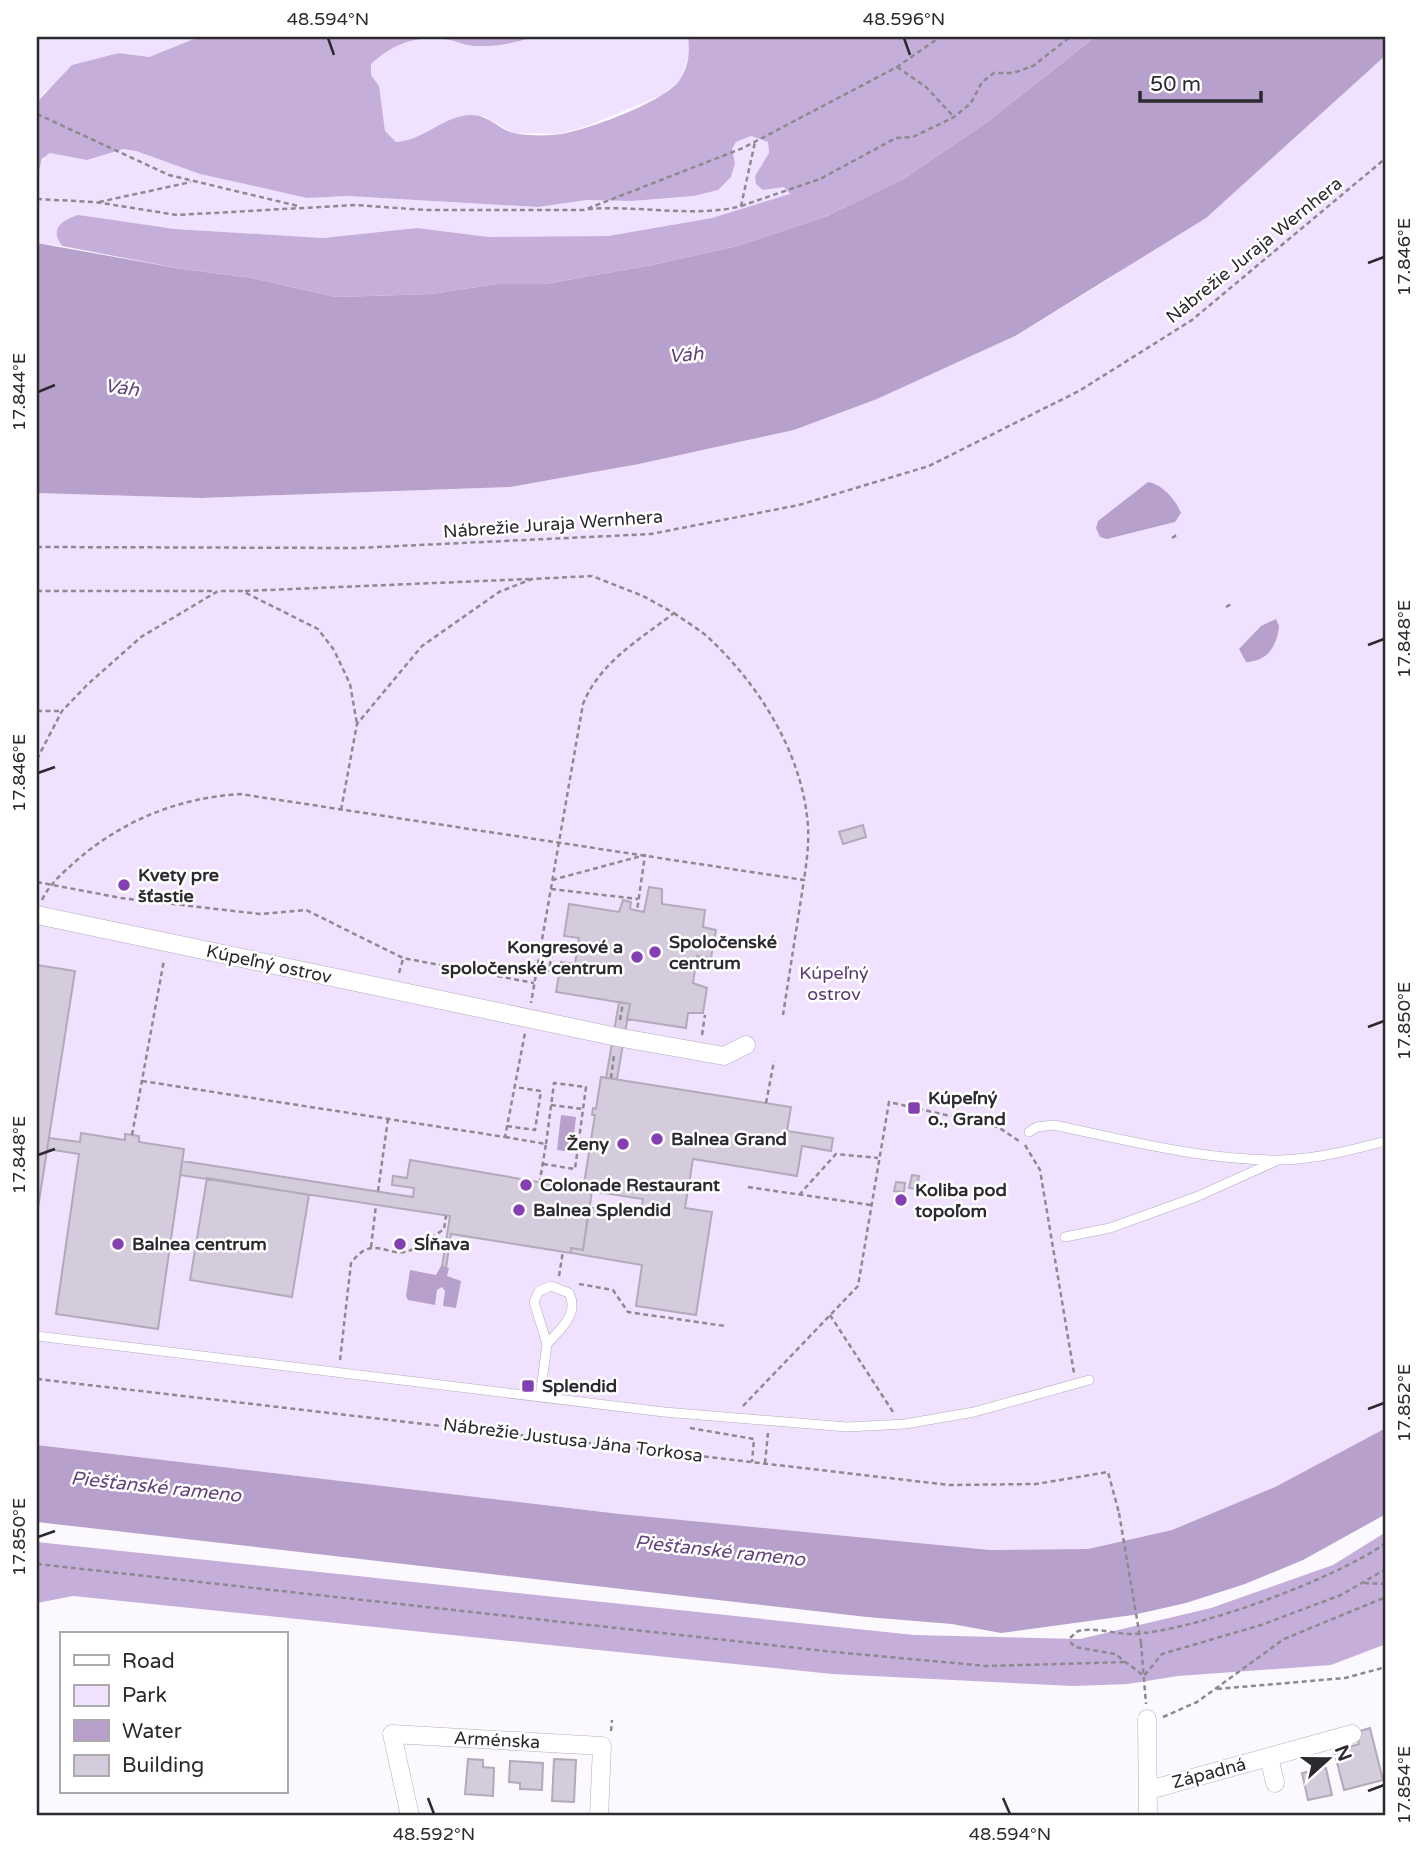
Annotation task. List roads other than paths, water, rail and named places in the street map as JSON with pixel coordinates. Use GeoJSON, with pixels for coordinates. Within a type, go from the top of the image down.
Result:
{"type":"FeatureCollection","features":[{"type":"Feature","properties":{"kind":"street","name":"Kúpeľný ostrov"},"geometry":{"type":"LineString","coordinates":[[39,908],[167,943],[699,1052],[724,1056],[746,1045]]}},
{"type":"Feature","properties":{"kind":"street"},"geometry":{"type":"LineString","coordinates":[[1147,1719],[1147,1816]]}},
{"type":"Feature","properties":{"kind":"street","name":"Arménska"},"geometry":{"type":"LineString","coordinates":[[410,1816],[392,1734],[602,1746],[599,1816]]}},
{"type":"Feature","properties":{"kind":"street","name":"Západná"},"geometry":{"type":"LineString","coordinates":[[1149,1790],[1352,1734]]}},
{"type":"Feature","properties":{"kind":"street","name":"Západná"},"geometry":{"type":"LineString","coordinates":[[1269,1757],[1275,1783]]}},
{"type":"Feature","properties":{"kind":"lane"},"geometry":{"type":"LineString","coordinates":[[1029,1132],[1037,1127],[1053,1125],[1220,1158],[1283,1160],[1335,1154],[1386,1141]]}},
{"type":"Feature","properties":{"kind":"lane"},"geometry":{"type":"LineString","coordinates":[[1065,1237],[1110,1228],[1196,1197],[1257,1168],[1283,1160]]}},
{"type":"Feature","properties":{"kind":"lane"},"geometry":{"type":"LineString","coordinates":[[540,1397],[547,1344],[534,1303],[539,1291],[558,1283],[569,1293],[572,1312],[547,1344]]}},
{"type":"Feature","properties":{"kind":"lane"},"geometry":{"type":"LineString","coordinates":[[37,1336],[664,1412],[847,1427],[905,1424],[974,1412],[1089,1380]]}},
{"type":"Feature","properties":{"kind":"water","name":"Váh"},"geometry":{"type":"Polygon","coordinates":[[[1095,37],[1386,37],[1386,55],[1206,218],[1015,336],[877,399],[794,430],[639,464],[510,487],[201,498],[37,493],[37,243],[182,269],[252,278],[336,297],[432,294],[496,284],[545,284],[652,265],[737,246],[827,216],[905,178],[987,122],[1095,37]]]}},
{"type":"Feature","properties":{"kind":"water"},"geometry":{"type":"Polygon","coordinates":[[[1148,482],[1163,489],[1176,503],[1181,513],[1175,522],[1107,539],[1100,537],[1096,528],[1098,521],[1148,482]]]}},
{"type":"Feature","properties":{"kind":"water"},"geometry":{"type":"Polygon","coordinates":[[[1276,619],[1278,633],[1270,651],[1260,659],[1246,662],[1239,649],[1261,626],[1276,619]]]}},
{"type":"Feature","properties":{"kind":"water"},"geometry":{"type":"Polygon","coordinates":[[[561,1115],[576,1117],[572,1152],[557,1150],[561,1115]]]}},
{"type":"Feature","properties":{"kind":"water"},"geometry":{"type":"Polygon","coordinates":[[[441,1266],[449,1268],[447,1276],[461,1281],[456,1308],[443,1306],[445,1291],[442,1287],[437,1290],[435,1305],[408,1300],[406,1296],[410,1270],[436,1275],[441,1266]]]}},
{"type":"Feature","properties":{"kind":"water","name":"Piešťanské rameno"},"geometry":{"type":"Polygon","coordinates":[[[1386,1428],[1386,1514],[1303,1560],[1245,1584],[1186,1603],[1133,1615],[1001,1633],[952,1624],[867,1617],[37,1522],[37,1445],[620,1514],[990,1550],[1088,1549],[1172,1530],[1275,1487],[1386,1428]]]}},
{"type":"Feature","properties":{"kind":"place","name":"Kvety pre šťastie"},"geometry":{"type":"Point","coordinates":[124,885]}},
{"type":"Feature","properties":{"kind":"place","name":"Spoločenské centrum"},"geometry":{"type":"Point","coordinates":[655,952]}},
{"type":"Feature","properties":{"kind":"place","name":"Kongresové a spoločenské centrum"},"geometry":{"type":"Point","coordinates":[637,957]}},
{"type":"Feature","properties":{"kind":"place","name":"Kúpeľný o., Grand"},"geometry":{"type":"Point","coordinates":[914,1108]}},
{"type":"Feature","properties":{"kind":"place","name":"Balnea Grand"},"geometry":{"type":"Point","coordinates":[657,1139]}},
{"type":"Feature","properties":{"kind":"place","name":"Ženy"},"geometry":{"type":"Point","coordinates":[623,1144]}},
{"type":"Feature","properties":{"kind":"place","name":"Colonade Restaurant"},"geometry":{"type":"Point","coordinates":[526,1185]}},
{"type":"Feature","properties":{"kind":"place","name":"Koliba pod topoľom"},"geometry":{"type":"Point","coordinates":[901,1200]}},
{"type":"Feature","properties":{"kind":"place","name":"Balnea Splendid"},"geometry":{"type":"Point","coordinates":[519,1210]}},
{"type":"Feature","properties":{"kind":"place","name":"Balnea centrum"},"geometry":{"type":"Point","coordinates":[118,1244]}},
{"type":"Feature","properties":{"kind":"place","name":"Sĺňava"},"geometry":{"type":"Point","coordinates":[400,1244]}},
{"type":"Feature","properties":{"kind":"place","name":"Splendid"},"geometry":{"type":"Point","coordinates":[528,1386]}}]}
